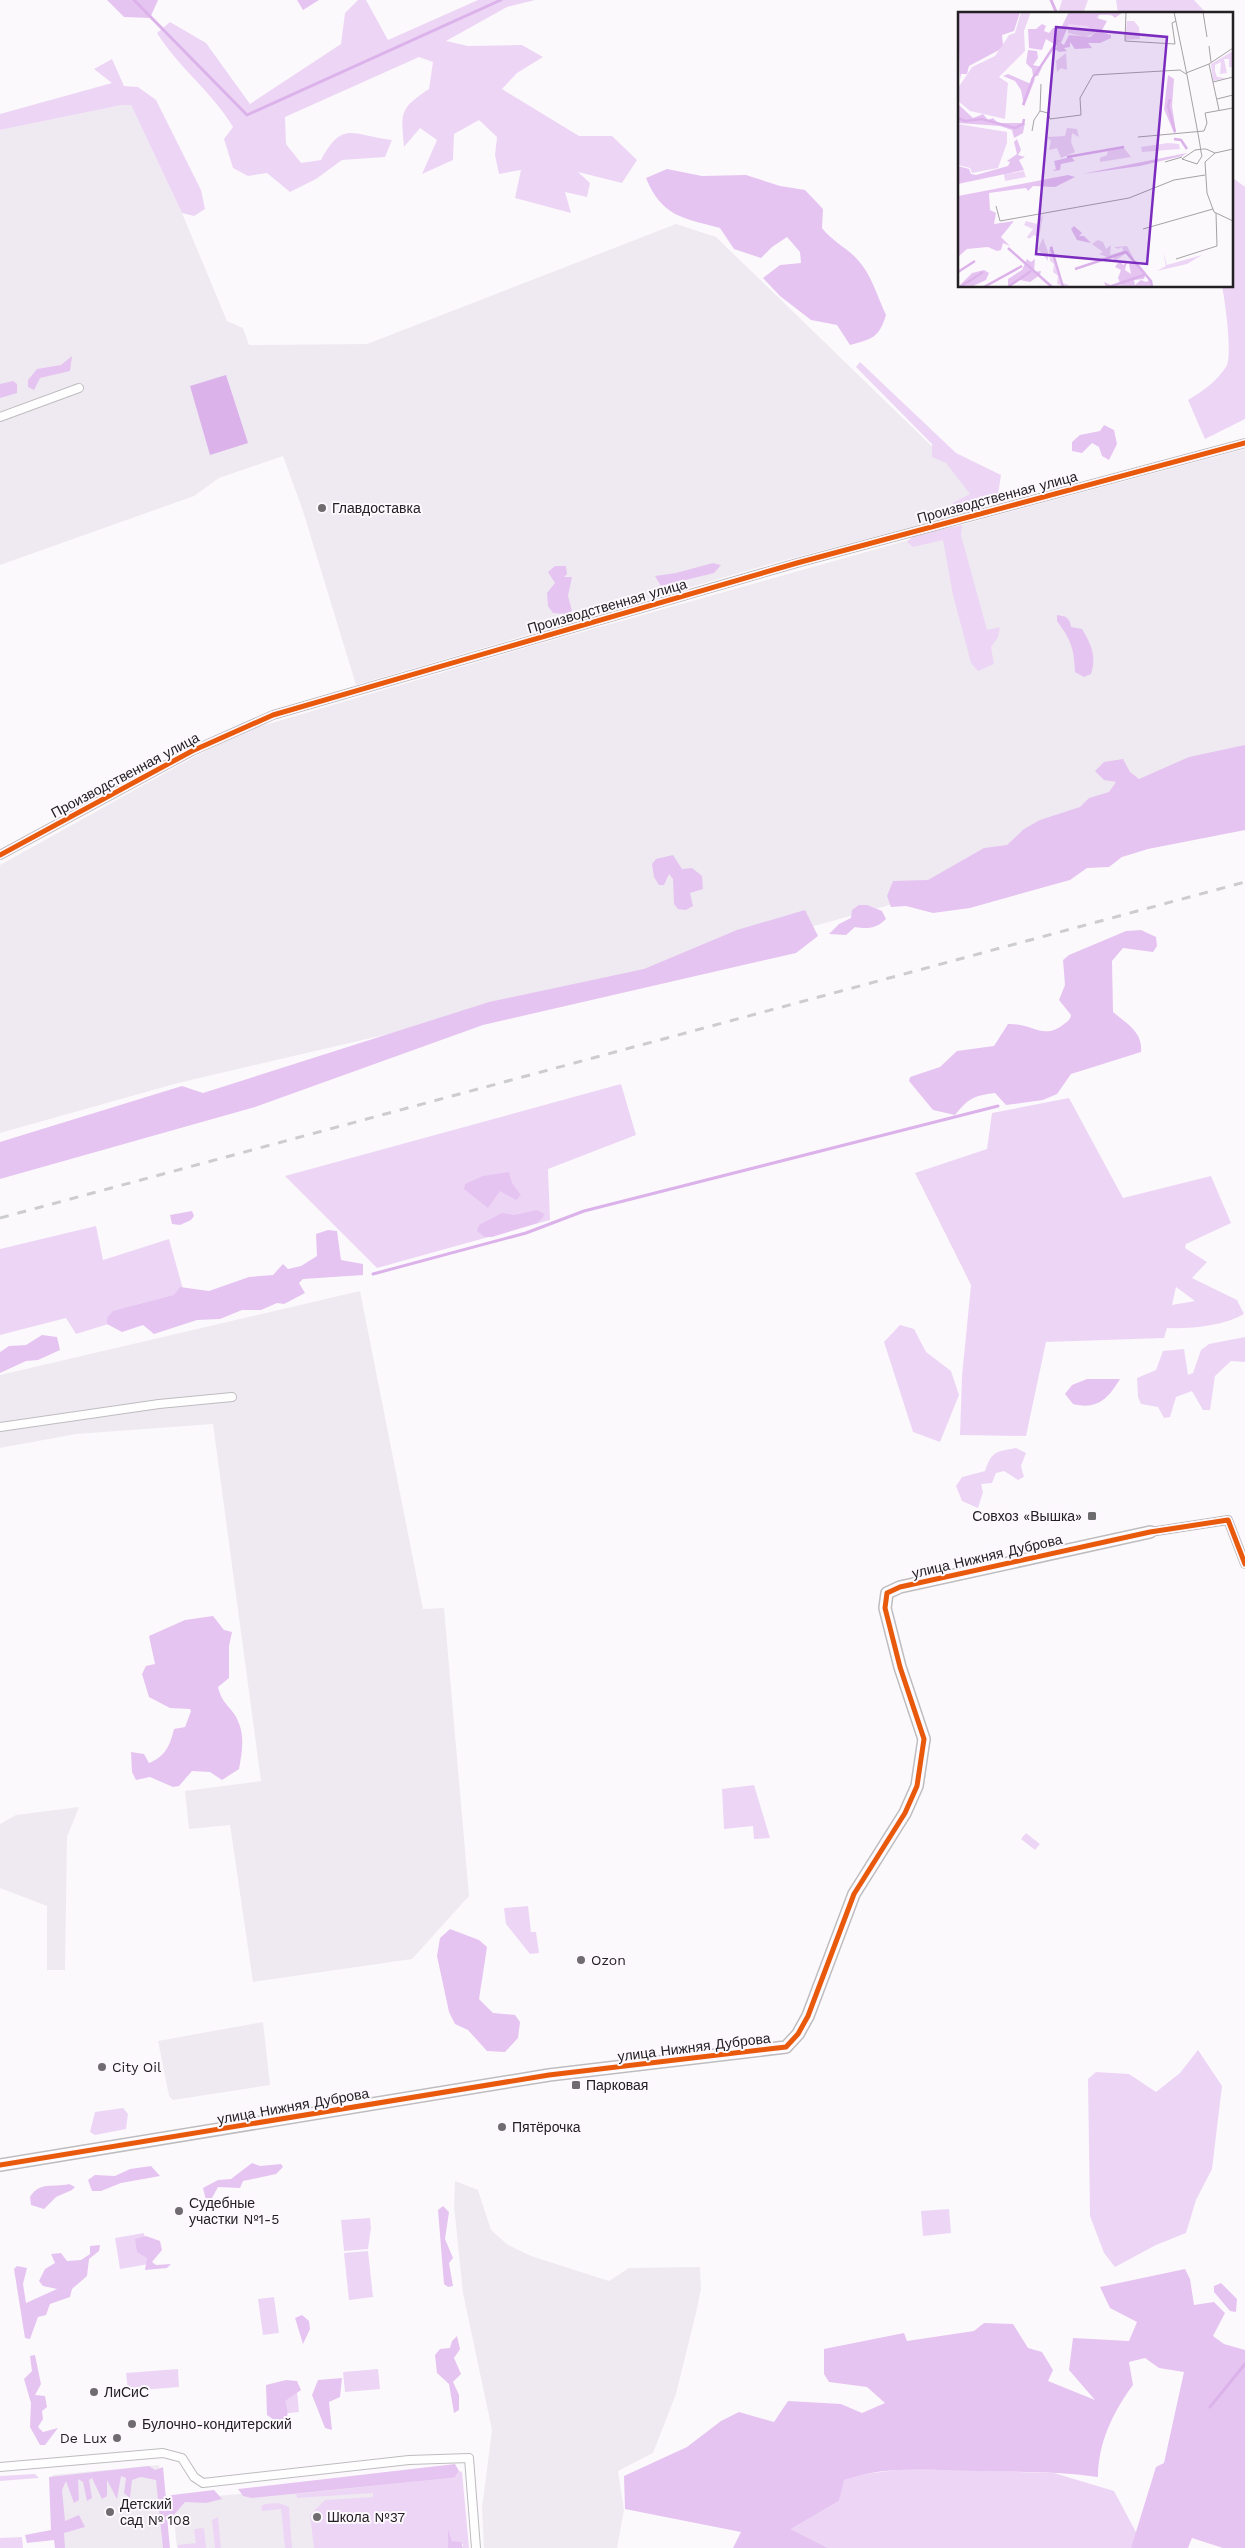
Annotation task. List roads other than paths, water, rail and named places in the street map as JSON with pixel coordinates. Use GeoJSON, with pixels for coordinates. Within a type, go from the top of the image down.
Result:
{"type":"FeatureCollection","features":[{"type":"Feature","properties":{"kind":"street"},"geometry":{"type":"LineString","coordinates":[[0,417],[79,388]]}},
{"type":"Feature","properties":{"kind":"street","name":"Производственная улица"},"geometry":{"type":"LineString","coordinates":[[0,855],[192,751],[273,714],[797,563],[1245,443]]}},
{"type":"Feature","properties":{"kind":"street"},"geometry":{"type":"LineString","coordinates":[[0,1427],[159,1404],[232,1397]]}},
{"type":"Feature","properties":{"kind":"street"},"geometry":{"type":"LineString","coordinates":[[1150,1532],[1228,1520],[1245,1564]]}},
{"type":"Feature","properties":{"kind":"street","name":"улица Нижняя Дуброва"},"geometry":{"type":"LineString","coordinates":[[0,2166],[549,2075],[786,2047],[798,2034],[808,2016],[854,1894],[905,1813],[917,1786],[924,1739],[900,1667],[885,1608],[887,1594],[900,1587],[1150,1532]]}},
{"type":"Feature","properties":{"kind":"street"},"geometry":{"type":"LineString","coordinates":[[0,2467],[163,2453],[182,2458],[194,2477],[203,2482],[408,2460],[469,2458],[476,2548]]}},
{"type":"Feature","properties":{"kind":"waterway"},"geometry":{"type":"LineString","coordinates":[[134,0],[247,115],[501,0]]}},
{"type":"Feature","properties":{"kind":"waterway"},"geometry":{"type":"LineString","coordinates":[[1051,0],[1056,12]]}},
{"type":"Feature","properties":{"kind":"waterway"},"geometry":{"type":"LineString","coordinates":[[373,1274],[526,1233],[584,1211],[998,1106]]}},
{"type":"Feature","properties":{"kind":"waterway"},"geometry":{"type":"LineString","coordinates":[[1210,2407],[1245,2364]]}},
{"type":"Feature","properties":{"kind":"railway"},"geometry":{"type":"LineString","coordinates":[[0,1218],[1245,882]]}},
{"type":"Feature","properties":{"kind":"place","name":"Главдоставка"},"geometry":{"type":"Point","coordinates":[322,508]}},
{"type":"Feature","properties":{"kind":"place","name":"Совхоз «Вышка»"},"geometry":{"type":"Point","coordinates":[1092,1516]}},
{"type":"Feature","properties":{"kind":"place","name":"Ozon"},"geometry":{"type":"Point","coordinates":[581,1960]}},
{"type":"Feature","properties":{"kind":"place","name":"City Oil"},"geometry":{"type":"Point","coordinates":[102,2067]}},
{"type":"Feature","properties":{"kind":"place","name":"Парковая"},"geometry":{"type":"Point","coordinates":[576,2085]}},
{"type":"Feature","properties":{"kind":"place","name":"Пятёрочка"},"geometry":{"type":"Point","coordinates":[502,2127]}},
{"type":"Feature","properties":{"kind":"place","name":"Судебные участки №1-5"},"geometry":{"type":"Point","coordinates":[179,2211]}},
{"type":"Feature","properties":{"kind":"place","name":"ЛиСиС"},"geometry":{"type":"Point","coordinates":[94,2392]}},
{"type":"Feature","properties":{"kind":"place","name":"Булочно-кондитерский"},"geometry":{"type":"Point","coordinates":[132,2424]}},
{"type":"Feature","properties":{"kind":"place","name":"De Lux"},"geometry":{"type":"Point","coordinates":[117,2438]}},
{"type":"Feature","properties":{"kind":"place","name":"Детский сад № 108"},"geometry":{"type":"Point","coordinates":[110,2512]}},
{"type":"Feature","properties":{"kind":"place","name":"Школа №37"},"geometry":{"type":"Point","coordinates":[317,2517]}}]}
